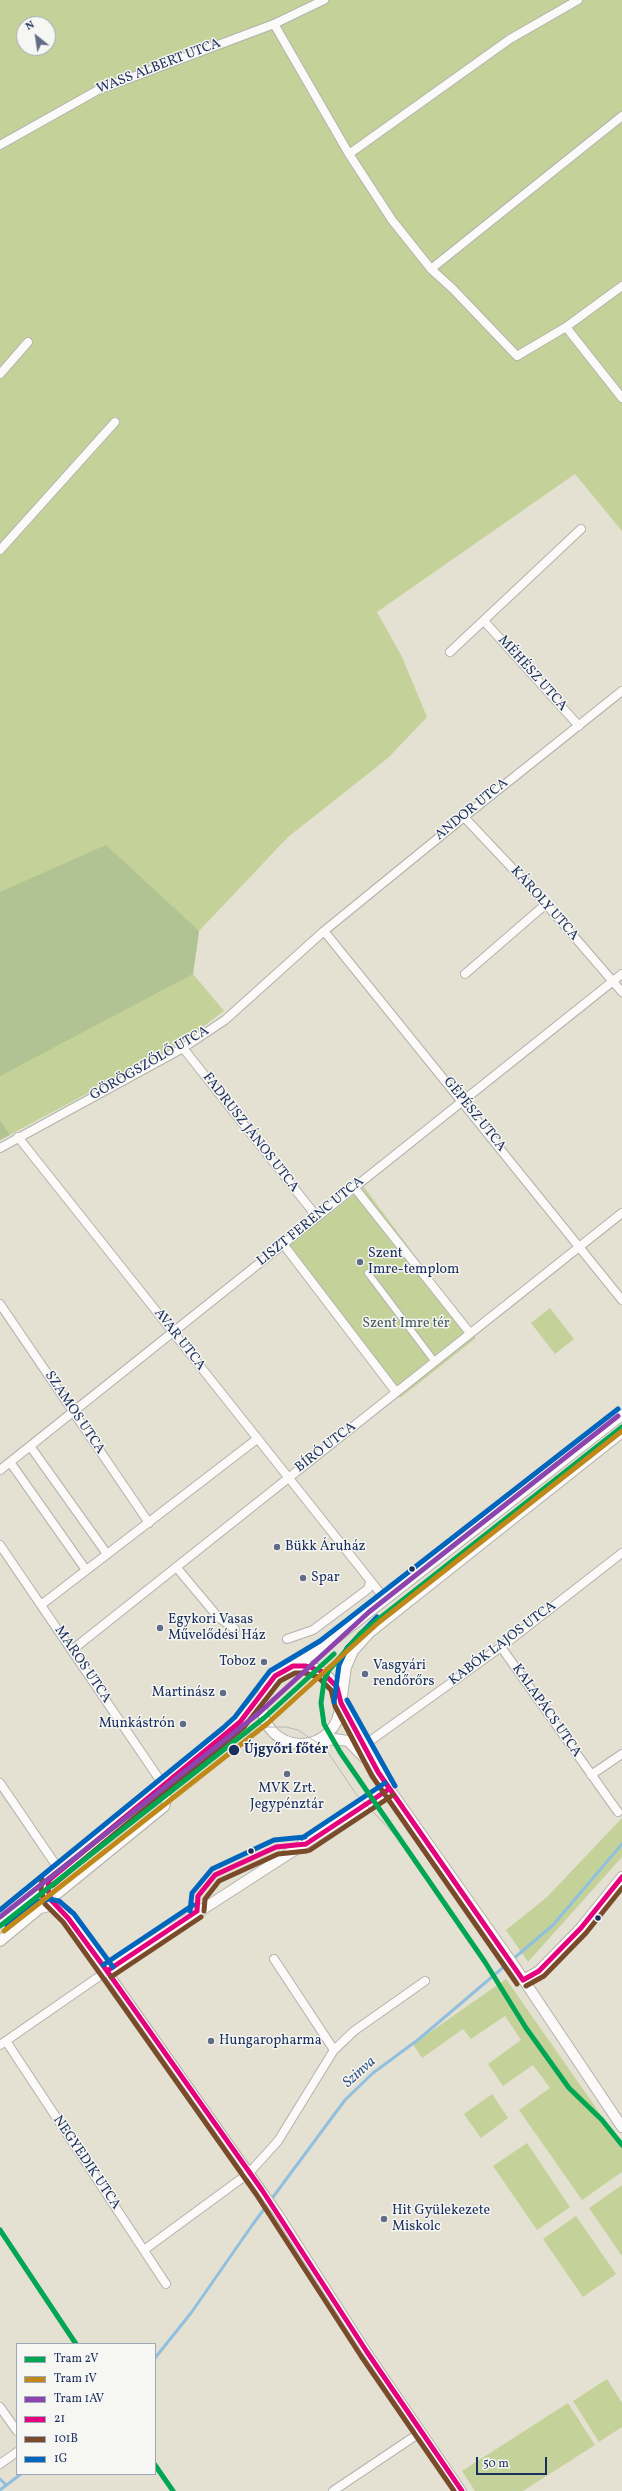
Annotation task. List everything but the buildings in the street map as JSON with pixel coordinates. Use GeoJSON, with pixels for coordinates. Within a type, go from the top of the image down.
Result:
{"type":"FeatureCollection","features":[{"type":"Feature","properties":{"kind":"street","name":"WASS ALBERT UTCA"},"geometry":{"type":"LineString","coordinates":[[0,145],[98,90],[274,24],[324,0]]}},
{"type":"Feature","properties":{"kind":"street"},"geometry":{"type":"LineString","coordinates":[[350,154],[510,39],[578,0]]}},
{"type":"Feature","properties":{"kind":"street"},"geometry":{"type":"LineString","coordinates":[[274,24],[350,154],[392,220],[431,269],[453,288],[517,356],[566,327],[622,286]]}},
{"type":"Feature","properties":{"kind":"street"},"geometry":{"type":"LineString","coordinates":[[431,269],[622,116]]}},
{"type":"Feature","properties":{"kind":"street"},"geometry":{"type":"LineString","coordinates":[[566,327],[622,398]]}},
{"type":"Feature","properties":{"kind":"street"},"geometry":{"type":"LineString","coordinates":[[0,374],[28,342]]}},
{"type":"Feature","properties":{"kind":"street"},"geometry":{"type":"LineString","coordinates":[[0,550],[115,422]]}},
{"type":"Feature","properties":{"kind":"street"},"geometry":{"type":"LineString","coordinates":[[450,652],[581,528]]}},
{"type":"Feature","properties":{"kind":"street","name":"MÉHÉSZ UTCA"},"geometry":{"type":"LineString","coordinates":[[484,621],[579,726]]}},
{"type":"Feature","properties":{"kind":"street","name":"ANDOR UTCA"},"geometry":{"type":"LineString","coordinates":[[324,931],[622,691]]}},
{"type":"Feature","properties":{"kind":"street","name":"KÁROLY UTCA"},"geometry":{"type":"LineString","coordinates":[[464,817],[546,904],[622,992]]}},
{"type":"Feature","properties":{"kind":"street"},"geometry":{"type":"LineString","coordinates":[[465,974],[546,904]]}},
{"type":"Feature","properties":{"kind":"street","name":"GÖRÖGSZŐLŐ UTCA"},"geometry":{"type":"LineString","coordinates":[[0,1148],[183,1048],[225,1020],[324,931]]}},
{"type":"Feature","properties":{"kind":"street","name":"GÉPÉSZ UTCA"},"geometry":{"type":"LineString","coordinates":[[324,931],[463,1101],[622,1300]]}},
{"type":"Feature","properties":{"kind":"street","name":"LISZT FERENC UTCA"},"geometry":{"type":"LineString","coordinates":[[0,1470],[622,974]]}},
{"type":"Feature","properties":{"kind":"street","name":"FADRUSZ JÁNOS UTCA"},"geometry":{"type":"LineString","coordinates":[[183,1048],[317,1217]]}},
{"type":"Feature","properties":{"kind":"street","name":"AVAR UTCA"},"geometry":{"type":"LineString","coordinates":[[18,1137],[382,1598]]}},
{"type":"Feature","properties":{"kind":"street"},"geometry":{"type":"LineString","coordinates":[[354,1187],[470,1333]]}},
{"type":"Feature","properties":{"kind":"street","name":"BÍRÓ UTCA"},"geometry":{"type":"LineString","coordinates":[[72,1650],[622,1213]]}},
{"type":"Feature","properties":{"kind":"street"},"geometry":{"type":"LineString","coordinates":[[283,1244],[396,1392]]}},
{"type":"Feature","properties":{"kind":"street"},"geometry":{"type":"LineString","coordinates":[[368,1273],[435,1362]]}},
{"type":"Feature","properties":{"kind":"street","name":"SZAMOS UTCA"},"geometry":{"type":"LineString","coordinates":[[0,1304],[149,1523]]}},
{"type":"Feature","properties":{"kind":"street"},"geometry":{"type":"LineString","coordinates":[[0,1919],[164,1786],[240,1722],[264,1692],[274,1676],[294,1666],[324,1647],[382,1598],[622,1415]]}},
{"type":"Feature","properties":{"kind":"street"},"geometry":{"type":"LineString","coordinates":[[310,1743],[323,1738],[333,1728],[340,1712],[346,1667],[353,1651],[370,1632],[622,1432]]}},
{"type":"Feature","properties":{"kind":"street"},"geometry":{"type":"LineString","coordinates":[[41,1605],[257,1439]]}},
{"type":"Feature","properties":{"kind":"street"},"geometry":{"type":"LineString","coordinates":[[30,1446],[107,1554]]}},
{"type":"Feature","properties":{"kind":"street"},"geometry":{"type":"LineString","coordinates":[[10,1462],[86,1570]]}},
{"type":"Feature","properties":{"kind":"street","name":"MAROS UTCA"},"geometry":{"type":"LineString","coordinates":[[0,1545],[164,1786]]}},
{"type":"Feature","properties":{"kind":"street","name":"KABÓK LAJOS UTCA"},"geometry":{"type":"LineString","coordinates":[[363,1746],[501,1647],[622,1553]]}},
{"type":"Feature","properties":{"kind":"street"},"geometry":{"type":"LineString","coordinates":[[177,1568],[218,1617],[235,1629]]}},
{"type":"Feature","properties":{"kind":"street"},"geometry":{"type":"LineString","coordinates":[[287,1639],[313,1630],[368,1589],[370,1582]]}},
{"type":"Feature","properties":{"kind":"street","name":"KALAPÁCS UTCA"},"geometry":{"type":"LineString","coordinates":[[501,1647],[618,1812]]}},
{"type":"Feature","properties":{"kind":"street"},"geometry":{"type":"LineString","coordinates":[[294,1666],[306,1666],[326,1674],[336,1687],[341,1703],[363,1746],[389,1789],[502,1949],[622,2127]]}},
{"type":"Feature","properties":{"kind":"street"},"geometry":{"type":"LineString","coordinates":[[264,1692],[262,1704],[264,1718],[272,1732],[288,1742],[310,1743],[334,1739],[348,1741],[378,1772]]}},
{"type":"Feature","properties":{"kind":"street"},"geometry":{"type":"LineString","coordinates":[[592,1775],[622,1754]]}},
{"type":"Feature","properties":{"kind":"street"},"geometry":{"type":"LineString","coordinates":[[0,1783],[60,1871]]}},
{"type":"Feature","properties":{"kind":"street"},"geometry":{"type":"LineString","coordinates":[[0,1941],[40,1908],[54,1904],[165,1807],[167,1799],[164,1786]]}},
{"type":"Feature","properties":{"kind":"street"},"geometry":{"type":"LineString","coordinates":[[3,2043],[107,1971],[389,1789]]}},
{"type":"Feature","properties":{"kind":"street"},"geometry":{"type":"LineString","coordinates":[[523,1980],[539,1971],[581,1928],[622,1877]]}},
{"type":"Feature","properties":{"kind":"street"},"geometry":{"type":"LineString","coordinates":[[49,1880],[48,1889],[54,1904],[68,1918],[107,1971],[262,2190],[367,2352],[462,2491]]}},
{"type":"Feature","properties":{"kind":"street"},"geometry":{"type":"LineString","coordinates":[[274,1960],[334,2050]]}},
{"type":"Feature","properties":{"kind":"street"},"geometry":{"type":"LineString","coordinates":[[144,2250],[249,2173],[278,2141],[334,2050],[354,2031],[425,1981]]}},
{"type":"Feature","properties":{"kind":"street","name":"NEGYEDIK UTCA"},"geometry":{"type":"LineString","coordinates":[[3,2043],[166,2284]]}},
{"type":"Feature","properties":{"kind":"street"},"geometry":{"type":"LineString","coordinates":[[0,2407],[16,2431]]}},
{"type":"Feature","properties":{"kind":"street"},"geometry":{"type":"LineString","coordinates":[[333,2491],[421,2432]]}},
{"type":"Feature","properties":{"kind":"street"},"geometry":{"type":"LineString","coordinates":[[0,2464],[16,2453]]}},
{"type":"Feature","properties":{"kind":"green space"},"geometry":{"type":"Polygon","coordinates":[[[0,0],[622,0],[622,531],[575,474],[377,612],[402,657],[427,717],[388,758],[288,837],[199,931],[193,974],[224,1011],[180,1044],[0,1140],[0,0]]]}},
{"type":"Feature","properties":{"kind":"green space"},"geometry":{"type":"Polygon","coordinates":[[[106,845],[199,931],[193,974],[0,1076],[0,892],[106,845]]]}},
{"type":"Feature","properties":{"kind":"green space"},"geometry":{"type":"Polygon","coordinates":[[[0,1120],[10,1135],[0,1140],[0,1120]]]}},
{"type":"Feature","properties":{"kind":"green space","name":"Szent Imre tér"},"geometry":{"type":"Polygon","coordinates":[[[364,1187],[476,1338],[400,1398],[289,1245],[364,1187]]]}},
{"type":"Feature","properties":{"kind":"green space"},"geometry":{"type":"Polygon","coordinates":[[[550,1308],[574,1339],[555,1354],[531,1323],[550,1308]]]}},
{"type":"Feature","properties":{"kind":"green space"},"geometry":{"type":"Polygon","coordinates":[[[622,1818],[622,1857],[528,1962],[506,1930],[547,1897],[622,1818]]]}},
{"type":"Feature","properties":{"kind":"green space"},"geometry":{"type":"Polygon","coordinates":[[[506,1979],[622,2145],[622,2172],[582,2200],[519,2110],[550,2088],[533,2065],[503,2086],[488,2064],[521,2040],[505,2016],[471,2039],[463,2029],[422,2058],[413,2044],[506,1979]]]}},
{"type":"Feature","properties":{"kind":"green space"},"geometry":{"type":"Polygon","coordinates":[[[492,2094],[508,2118],[481,2138],[464,2114],[492,2094]]]}},
{"type":"Feature","properties":{"kind":"green space"},"geometry":{"type":"Polygon","coordinates":[[[527,2143],[570,2207],[537,2230],[493,2166],[527,2143]]]}},
{"type":"Feature","properties":{"kind":"green space"},"geometry":{"type":"Polygon","coordinates":[[[622,2185],[622,2256],[589,2208],[622,2185]]]}},
{"type":"Feature","properties":{"kind":"green space"},"geometry":{"type":"Polygon","coordinates":[[[576,2216],[616,2274],[583,2297],[543,2239],[576,2216]]]}},
{"type":"Feature","properties":{"kind":"green space"},"geometry":{"type":"Polygon","coordinates":[[[607,2379],[622,2403],[622,2427],[599,2442],[573,2401],[607,2379]]]}},
{"type":"Feature","properties":{"kind":"green space"},"geometry":{"type":"Polygon","coordinates":[[[568,2403],[595,2445],[523,2491],[475,2491],[462,2471],[568,2403]]]}},
{"type":"Feature","properties":{"kind":"waterway","name":"Szinva"},"geometry":{"type":"LineString","coordinates":[[156,2357],[191,2313],[253,2224],[345,2100],[373,2073],[419,2039],[553,1925],[622,1844]]}},
{"type":"Feature","properties":{"kind":"waterway","name":"Szinva"},"geometry":{"type":"LineString","coordinates":[[0,2490],[20,2475]]}},
{"type":"Feature","properties":{"kind":"waterway"},"geometry":{"type":"LineString","coordinates":[[0,2479],[6,2485]]}},
{"type":"Feature","properties":{"kind":"tram line","name":"1AV"},"geometry":{"type":"LineString","coordinates":[[0,1917],[259,1713],[369,1612],[618,1416]]}},
{"type":"Feature","properties":{"kind":"tram line","name":"2V"},"geometry":{"type":"LineString","coordinates":[[622,1427],[361,1633],[329,1670],[324,1681],[321,1703],[324,1724],[340,1752],[485,1962],[526,2028],[569,2088],[602,2120],[622,2145]]}},
{"type":"Feature","properties":{"kind":"tram line","name":"1V"},"geometry":{"type":"LineString","coordinates":[[4,1931],[268,1723],[378,1623],[622,1431]]}},
{"type":"Feature","properties":{"kind":"tram line","name":"2V"},"geometry":{"type":"LineString","coordinates":[[0,1926],[264,1718],[334,1654]]}},
{"type":"Feature","properties":{"kind":"tram line"},"geometry":{"type":"LineString","coordinates":[[230,1745],[241,1737],[268,1727],[286,1727],[298,1730],[325,1748],[356,1794],[396,1836]]}},
{"type":"Feature","properties":{"kind":"tram line","name":"2V"},"geometry":{"type":"LineString","coordinates":[[0,2230],[75,2343]]}},
{"type":"Feature","properties":{"kind":"tram line","name":"2V"},"geometry":{"type":"LineString","coordinates":[[156,2466],[173,2491]]}},
{"type":"Feature","properties":{"kind":"transit line","name":"1G"},"geometry":{"type":"LineString","coordinates":[[0,1910],[223,1728],[235,1717],[270,1671],[320,1641],[618,1409]]}},
{"type":"Feature","properties":{"kind":"transit line","name":"1G"},"geometry":{"type":"LineString","coordinates":[[334,1702],[339,1665],[347,1648],[377,1617]]}},
{"type":"Feature","properties":{"kind":"transit line","name":"21"},"geometry":{"type":"LineString","coordinates":[[49,1880],[240,1722],[275,1676],[293,1666],[306,1666],[321,1671],[337,1687],[341,1703],[378,1772],[523,1980]]}},
{"type":"Feature","properties":{"kind":"transit line","name":"101B"},"geometry":{"type":"LineString","coordinates":[[53,1885],[244,1727],[280,1681],[295,1673],[305,1673],[318,1677],[331,1690],[335,1706],[372,1776],[517,1984]]}},
{"type":"Feature","properties":{"kind":"transit line","name":"1G"},"geometry":{"type":"LineString","coordinates":[[347,1700],[395,1786]]}},
{"type":"Feature","properties":{"kind":"transit line","name":"1G"},"geometry":{"type":"LineString","coordinates":[[302,1838],[385,1783]]}},
{"type":"Feature","properties":{"kind":"transit line","name":"21"},"geometry":{"type":"LineString","coordinates":[[306,1844],[389,1789]]}},
{"type":"Feature","properties":{"kind":"transit line","name":"101B"},"geometry":{"type":"LineString","coordinates":[[310,1850],[393,1795]]}},
{"type":"Feature","properties":{"kind":"transit line","name":"1G"},"geometry":{"type":"LineString","coordinates":[[190,1911],[192,1893],[212,1869],[274,1840],[305,1837]]}},
{"type":"Feature","properties":{"kind":"transit line","name":"21"},"geometry":{"type":"LineString","coordinates":[[197,1911],[198,1896],[215,1875],[276,1847],[306,1844]]}},
{"type":"Feature","properties":{"kind":"transit line","name":"101B"},"geometry":{"type":"LineString","coordinates":[[204,1911],[205,1899],[219,1881],[278,1854],[307,1851]]}},
{"type":"Feature","properties":{"kind":"transit line","name":"21"},"geometry":{"type":"LineString","coordinates":[[523,1980],[539,1971],[581,1928],[622,1877]]}},
{"type":"Feature","properties":{"kind":"transit line","name":"101B"},"geometry":{"type":"LineString","coordinates":[[42,1879],[41,1890],[45,1904],[63,1922],[256,2194],[361,2356],[454,2491]]}},
{"type":"Feature","properties":{"kind":"transit line","name":"21"},"geometry":{"type":"LineString","coordinates":[[49,1880],[48,1889],[51,1900],[68,1918],[107,1971],[262,2190],[367,2352],[462,2491]]}},
{"type":"Feature","properties":{"kind":"transit line","name":"101B"},"geometry":{"type":"LineString","coordinates":[[526,1986],[544,1976],[586,1933],[622,1888]]}},
{"type":"Feature","properties":{"kind":"transit line","name":"1G"},"geometry":{"type":"LineString","coordinates":[[7,1926],[37,1902],[49,1899],[59,1901],[74,1914],[113,1967]]}},
{"type":"Feature","properties":{"kind":"transit line","name":"1G"},"geometry":{"type":"LineString","coordinates":[[103,1965],[193,1905]]}},
{"type":"Feature","properties":{"kind":"transit line","name":"21"},"geometry":{"type":"LineString","coordinates":[[107,1971],[197,1911]]}},
{"type":"Feature","properties":{"kind":"transit line","name":"101B"},"geometry":{"type":"LineString","coordinates":[[111,1977],[201,1917]]}},
{"type":"Feature","properties":{"kind":"place","name":"Szent Imre-templom"},"geometry":{"type":"Point","coordinates":[360,1262]}},
{"type":"Feature","properties":{"kind":"place","name":"Bükk Áruház"},"geometry":{"type":"Point","coordinates":[277,1547]}},
{"type":"Feature","properties":{"kind":"place","name":"Spar"},"geometry":{"type":"Point","coordinates":[303,1578]}},
{"type":"Feature","properties":{"kind":"place","name":"Egykori Vasas Művelődési Ház"},"geometry":{"type":"Point","coordinates":[160,1628]}},
{"type":"Feature","properties":{"kind":"place","name":"Toboz"},"geometry":{"type":"Point","coordinates":[264,1662]}},
{"type":"Feature","properties":{"kind":"place","name":"Vasgyári rendőrőrs"},"geometry":{"type":"Point","coordinates":[365,1674]}},
{"type":"Feature","properties":{"kind":"place","name":"Martinász"},"geometry":{"type":"Point","coordinates":[223,1693]}},
{"type":"Feature","properties":{"kind":"place","name":"Munkástrón"},"geometry":{"type":"Point","coordinates":[183,1724]}},
{"type":"Feature","properties":{"kind":"place","name":"Újgyőri főtér"},"geometry":{"type":"Point","coordinates":[234,1750]}},
{"type":"Feature","properties":{"kind":"place","name":"MVK Zrt. Jegypénztár"},"geometry":{"type":"Point","coordinates":[287,1774]}},
{"type":"Feature","properties":{"kind":"place","name":"Hungaropharma"},"geometry":{"type":"Point","coordinates":[211,2041]}},
{"type":"Feature","properties":{"kind":"place","name":"Hit Gyülekezete Miskolc"},"geometry":{"type":"Point","coordinates":[384,2219]}}]}
